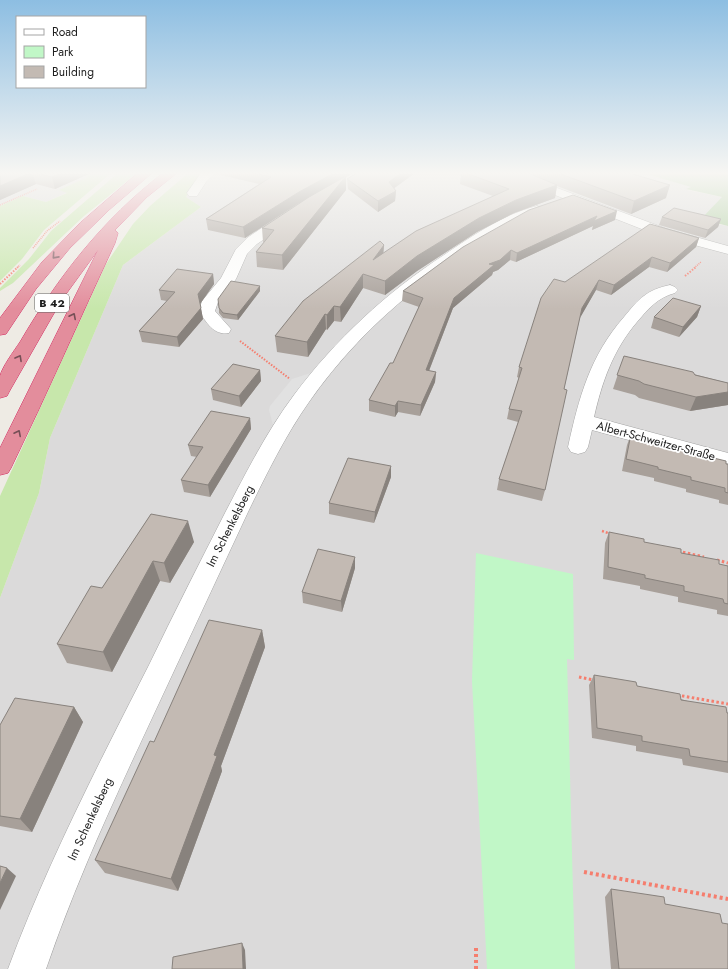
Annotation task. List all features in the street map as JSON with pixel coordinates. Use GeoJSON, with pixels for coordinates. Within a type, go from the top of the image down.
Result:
{"type":"FeatureCollection","features":[{"type":"Feature","properties":{"kind":"highway","name":"B 42"},"geometry":{"type":"LineString","coordinates":[[0,330],[12,310],[44,268],[92,218]]}},
{"type":"Feature","properties":{"kind":"highway","name":"B 42"},"geometry":{"type":"LineString","coordinates":[[0,392],[36,328],[69,275],[89,249],[119,218]]}},
{"type":"Feature","properties":{"kind":"highway"},"geometry":{"type":"LineString","coordinates":[[0,468],[31,407],[63,336],[100,261],[115,222]]}},
{"type":"Feature","properties":{"kind":"street"},"geometry":{"type":"LineString","coordinates":[[223,329],[210,316],[207,311],[208,305],[228,279],[238,257],[246,246],[286,218]]}},
{"type":"Feature","properties":{"kind":"street","name":"Im Schenkelsberg"},"geometry":{"type":"LineString","coordinates":[[27,969],[54,896],[192,604],[258,471],[300,401],[317,377],[353,338],[416,282],[442,263],[504,224],[519,218]]}},
{"type":"Feature","properties":{"kind":"street"},"geometry":{"type":"LineString","coordinates":[[625,218],[674,236],[728,250]]}},
{"type":"Feature","properties":{"kind":"street","name":"Albert-Schweitzer-Straße"},"geometry":{"type":"LineString","coordinates":[[578,447],[590,390],[606,350],[625,324],[653,294],[675,286]]}},
{"type":"Feature","properties":{"kind":"street","name":"Albert-Schweitzer-Straße"},"geometry":{"type":"LineString","coordinates":[[584,421],[728,460]]}},
{"type":"Feature","properties":{"kind":"path"},"geometry":{"type":"LineString","coordinates":[[675,286],[704,259]]}},
{"type":"Feature","properties":{"kind":"path"},"geometry":{"type":"LineString","coordinates":[[223,329],[289,378]]}},
{"type":"Feature","properties":{"kind":"path"},"geometry":{"type":"LineString","coordinates":[[602,532],[617,535]]}},
{"type":"Feature","properties":{"kind":"path"},"geometry":{"type":"LineString","coordinates":[[676,550],[706,558]]}},
{"type":"Feature","properties":{"kind":"path"},"geometry":{"type":"LineString","coordinates":[[713,560],[728,563]]}},
{"type":"Feature","properties":{"kind":"path"},"geometry":{"type":"LineString","coordinates":[[579,677],[602,681]]}},
{"type":"Feature","properties":{"kind":"path"},"geometry":{"type":"LineString","coordinates":[[673,694],[728,704]]}},
{"type":"Feature","properties":{"kind":"path"},"geometry":{"type":"LineString","coordinates":[[584,872],[728,899]]}},
{"type":"Feature","properties":{"kind":"path"},"geometry":{"type":"LineString","coordinates":[[476,948],[476,969]]}},
{"type":"Feature","properties":{"kind":"shaded area"},"geometry":{"type":"Polygon","coordinates":[[[186,218],[717,218],[716,224],[728,226],[728,969],[0,969],[0,598],[39,493],[50,438],[123,265],[186,218]]]}},
{"type":"Feature","properties":{"kind":"shaded area"},"geometry":{"type":"Polygon","coordinates":[[[314,372],[274,429],[269,410],[270,406],[292,379],[314,372]]]}},
{"type":"Feature","properties":{"kind":"green space"},"geometry":{"type":"Polygon","coordinates":[[[0,218],[58,218],[44,230],[22,259],[0,281],[0,218]]]}},
{"type":"Feature","properties":{"kind":"green space"},"geometry":{"type":"Polygon","coordinates":[[[66,218],[82,218],[13,283],[0,291],[0,288],[29,259],[51,231],[66,218]]]}},
{"type":"Feature","properties":{"kind":"green space"},"geometry":{"type":"Polygon","coordinates":[[[138,218],[186,218],[123,265],[50,438],[39,493],[0,598],[0,496],[106,264],[138,218]]]}},
{"type":"Feature","properties":{"kind":"green space"},"geometry":{"type":"Polygon","coordinates":[[[728,218],[728,226],[701,219],[728,218]]]}},
{"type":"Feature","properties":{"kind":"green space"},"geometry":{"type":"Polygon","coordinates":[[[476,553],[573,574],[574,660],[567,659],[575,969],[487,969],[472,681],[476,553]]]}},
{"type":"Feature","properties":{"kind":"building"},"geometry":{"type":"Polygon","coordinates":[[[207,218],[257,218],[243,227],[206,219],[207,218]]]}},
{"type":"Feature","properties":{"kind":"building"},"geometry":{"type":"Polygon","coordinates":[[[277,218],[312,218],[282,255],[256,252],[274,230],[262,228],[277,218]]]}},
{"type":"Feature","properties":{"kind":"building"},"geometry":{"type":"Polygon","coordinates":[[[444,218],[479,218],[417,256],[385,281],[363,274],[340,307],[334,306],[327,315],[325,314],[307,342],[275,336],[303,301],[380,241],[384,245],[373,260],[416,231],[444,218]]]}},
{"type":"Feature","properties":{"kind":"building"},"geometry":{"type":"Polygon","coordinates":[[[514,218],[592,218],[517,253],[511,250],[500,260],[489,264],[494,265],[454,298],[426,370],[436,372],[421,405],[398,401],[395,406],[369,400],[390,363],[393,363],[423,298],[403,291],[463,247],[514,218]]]}},
{"type":"Feature","properties":{"kind":"building"},"geometry":{"type":"Polygon","coordinates":[[[666,218],[721,219],[708,230],[666,218]]]}},
{"type":"Feature","properties":{"kind":"building"},"geometry":{"type":"Polygon","coordinates":[[[650,224],[699,238],[670,263],[652,257],[614,285],[599,280],[582,308],[564,389],[567,390],[545,490],[499,479],[522,411],[509,409],[522,368],[519,367],[541,298],[554,279],[565,282],[650,224]]]}},
{"type":"Feature","properties":{"kind":"building"},"geometry":{"type":"Polygon","coordinates":[[[177,269],[213,274],[198,294],[201,308],[177,337],[139,331],[175,292],[159,290],[177,269]]]}},
{"type":"Feature","properties":{"kind":"building"},"geometry":{"type":"Polygon","coordinates":[[[231,281],[260,286],[237,315],[223,313],[219,308],[218,299],[231,281]]]}},
{"type":"Feature","properties":{"kind":"building"},"geometry":{"type":"Polygon","coordinates":[[[673,298],[701,306],[683,327],[654,317],[673,298]]]}},
{"type":"Feature","properties":{"kind":"building"},"geometry":{"type":"Polygon","coordinates":[[[624,356],[693,372],[695,375],[728,383],[728,392],[696,397],[644,384],[639,381],[617,375],[624,356]]]}},
{"type":"Feature","properties":{"kind":"building"},"geometry":{"type":"Polygon","coordinates":[[[233,364],[260,370],[239,396],[211,389],[233,364]]]}},
{"type":"Feature","properties":{"kind":"building"},"geometry":{"type":"Polygon","coordinates":[[[211,411],[250,418],[208,485],[181,480],[203,447],[188,445],[211,411]]]}},
{"type":"Feature","properties":{"kind":"building"},"geometry":{"type":"Polygon","coordinates":[[[631,434],[693,451],[693,453],[726,461],[726,464],[728,464],[728,493],[725,492],[725,488],[691,480],[691,477],[626,459],[631,434]]]}},
{"type":"Feature","properties":{"kind":"building"},"geometry":{"type":"Polygon","coordinates":[[[348,458],[391,466],[375,512],[329,503],[348,458]]]}},
{"type":"Feature","properties":{"kind":"building"},"geometry":{"type":"Polygon","coordinates":[[[151,514],[188,521],[164,563],[153,561],[103,652],[57,644],[91,586],[102,588],[151,514]]]}},
{"type":"Feature","properties":{"kind":"building"},"geometry":{"type":"Polygon","coordinates":[[[609,532],[644,539],[644,542],[681,549],[681,553],[719,560],[719,564],[728,566],[728,604],[724,603],[723,599],[684,591],[684,586],[645,578],[645,575],[608,567],[609,532]]]}},
{"type":"Feature","properties":{"kind":"building"},"geometry":{"type":"Polygon","coordinates":[[[318,549],[355,557],[341,601],[302,592],[318,549]]]}},
{"type":"Feature","properties":{"kind":"building"},"geometry":{"type":"Polygon","coordinates":[[[209,620],[262,630],[214,755],[217,756],[171,879],[95,860],[150,741],[154,742],[209,620]]]}},
{"type":"Feature","properties":{"kind":"building"},"geometry":{"type":"Polygon","coordinates":[[[594,675],[636,682],[637,686],[680,694],[681,700],[726,707],[728,713],[728,762],[690,756],[689,749],[642,741],[642,736],[597,728],[594,675]]]}},
{"type":"Feature","properties":{"kind":"building"},"geometry":{"type":"Polygon","coordinates":[[[15,698],[74,707],[20,819],[0,816],[0,725],[15,698]]]}},
{"type":"Feature","properties":{"kind":"building"},"geometry":{"type":"Polygon","coordinates":[[[0,866],[7,868],[0,883],[0,866]]]}},
{"type":"Feature","properties":{"kind":"building"},"geometry":{"type":"Polygon","coordinates":[[[611,889],[664,897],[665,904],[720,914],[722,923],[728,924],[728,969],[619,969],[611,889]]]}},
{"type":"Feature","properties":{"kind":"building"},"geometry":{"type":"Polygon","coordinates":[[[242,943],[243,969],[172,969],[173,957],[242,943]]]}}]}
